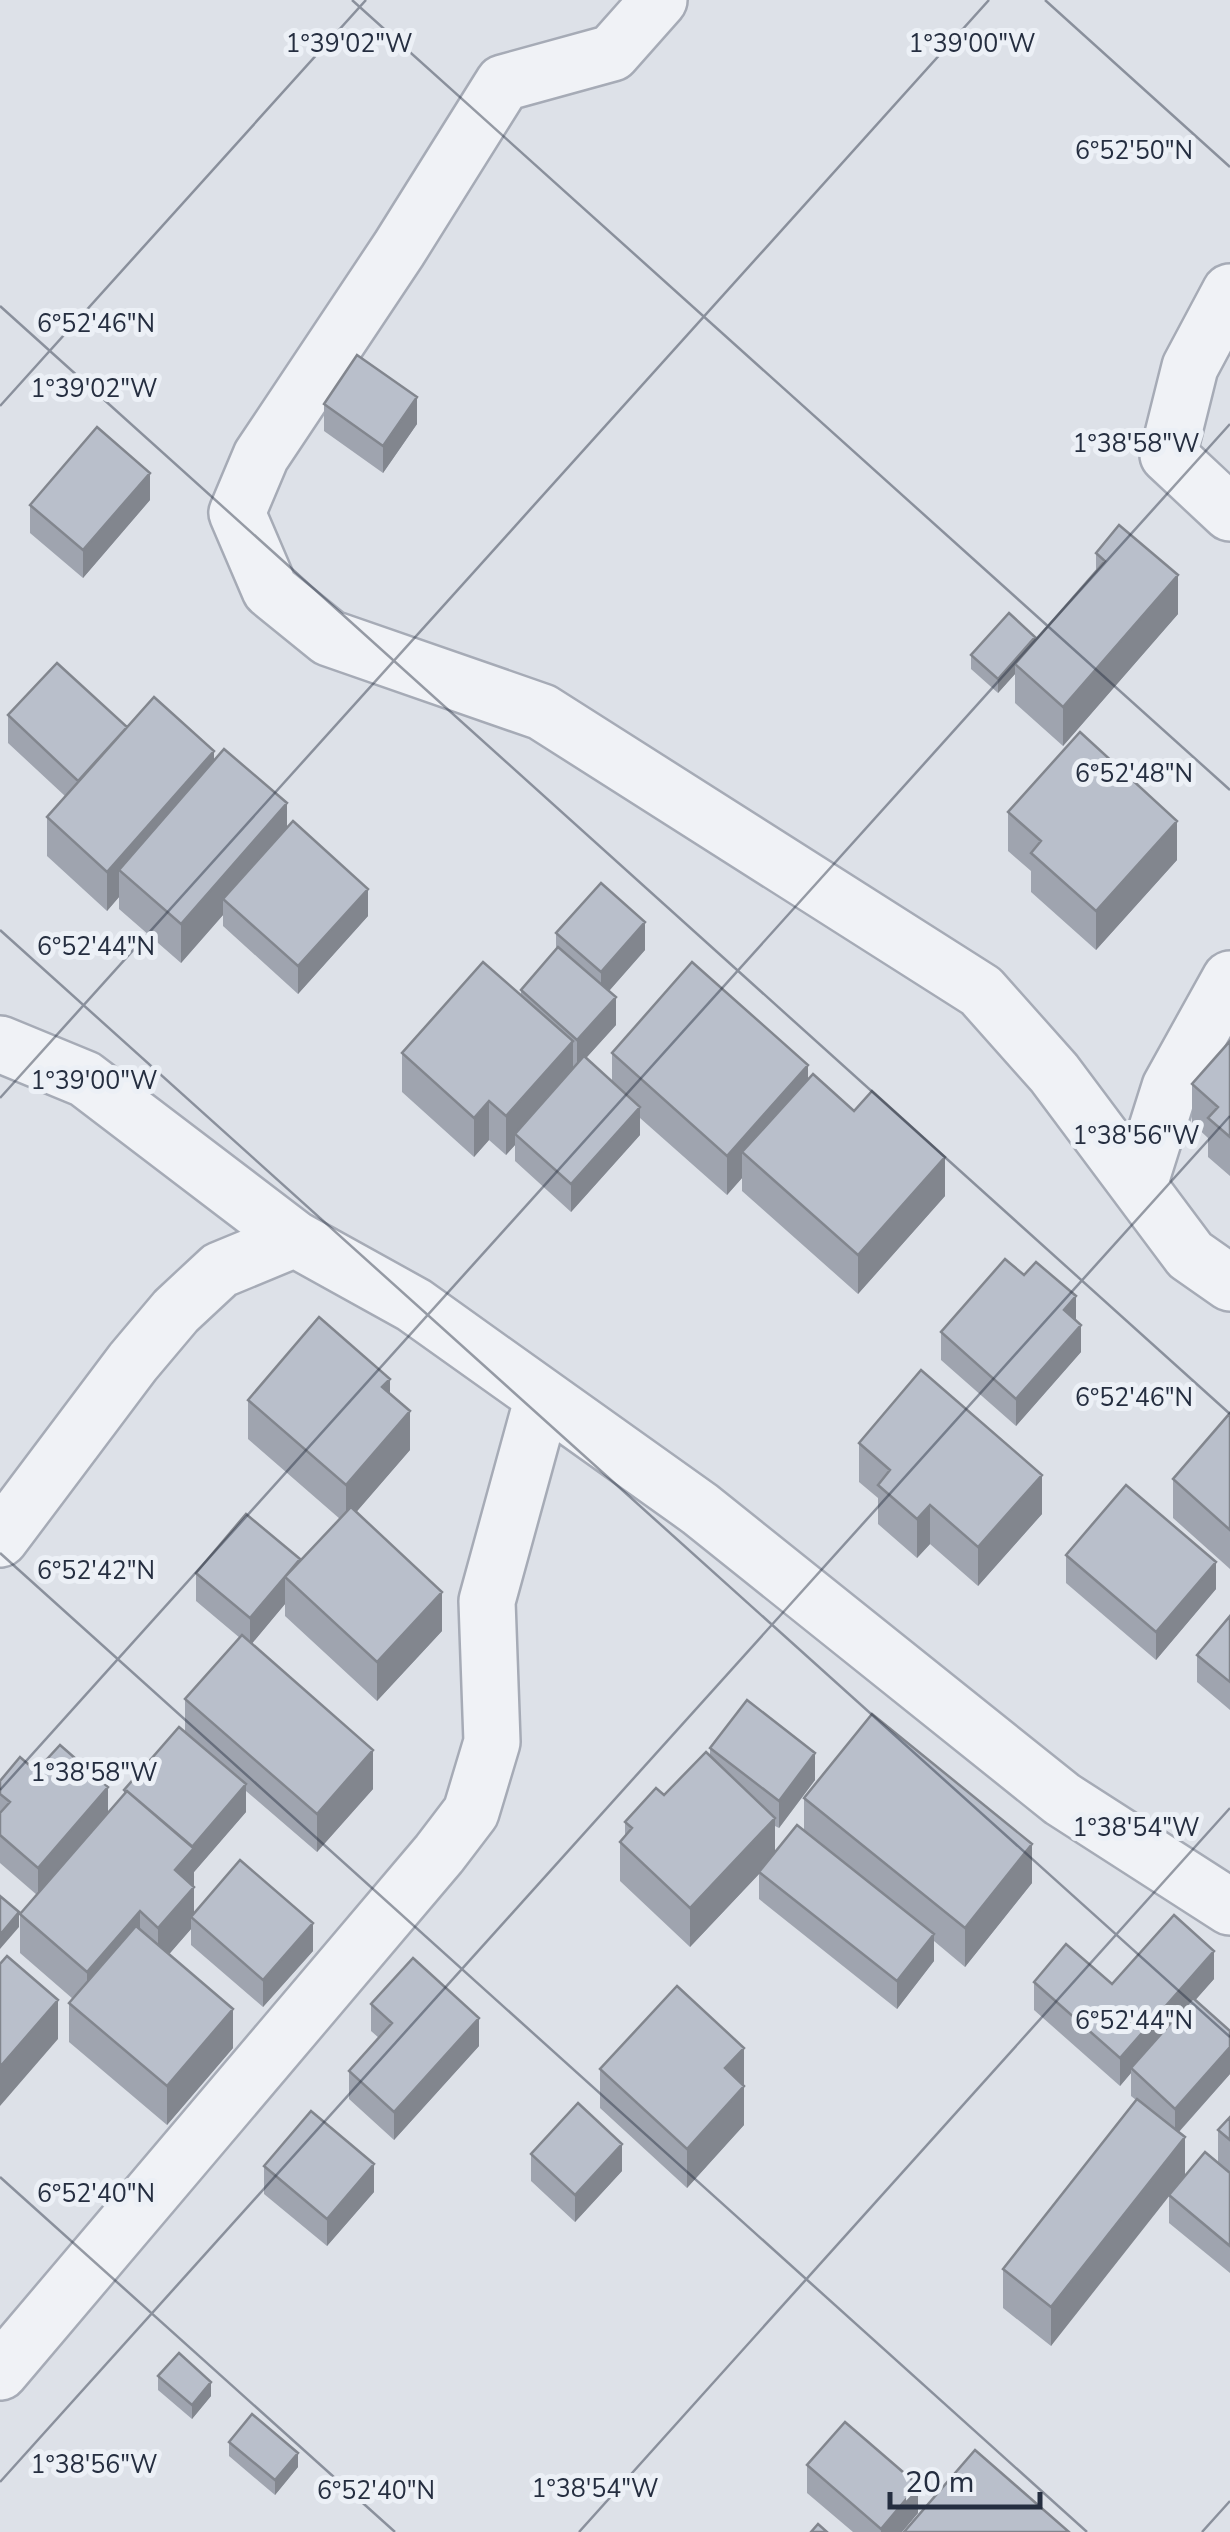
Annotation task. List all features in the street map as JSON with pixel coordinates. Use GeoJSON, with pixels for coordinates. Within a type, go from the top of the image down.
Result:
{"type":"FeatureCollection","features":[{"type":"Feature","properties":{"kind":"street"},"geometry":{"type":"LineString","coordinates":[[659,0],[612,53],[504,83],[399,250],[261,456],[236,513],[270,590],[329,638],[542,712],[980,991],[1054,1073],[1190,1255],[1230,1282]]}},
{"type":"Feature","properties":{"kind":"street"},"geometry":{"type":"LineString","coordinates":[[1230,292],[1190,367],[1168,455],[1230,513]]}},
{"type":"Feature","properties":{"kind":"street"},"geometry":{"type":"LineString","coordinates":[[1140,1184],[1170,1087],[1230,980]]}},
{"type":"Feature","properties":{"kind":"street"},"geometry":{"type":"LineString","coordinates":[[0,1044],[86,1080],[295,1239],[414,1306],[700,1509],[1062,1799],[1230,1907]]}},
{"type":"Feature","properties":{"kind":"street"},"geometry":{"type":"LineString","coordinates":[[0,1539],[133,1362],[176,1312],[220,1270],[295,1239]]}},
{"type":"Feature","properties":{"kind":"street"},"geometry":{"type":"LineString","coordinates":[[0,2372],[471,1812],[492,1742],[488,1601],[543,1397]]}},
{"type":"Feature","properties":{"kind":"building"},"geometry":{"type":"Polygon","coordinates":[[[357,355],[417,397],[383,446],[324,404],[357,355]]]}},
{"type":"Feature","properties":{"kind":"building"},"geometry":{"type":"Polygon","coordinates":[[[97,427],[150,473],[83,550],[30,505],[97,427]]]}},
{"type":"Feature","properties":{"kind":"building"},"geometry":{"type":"Polygon","coordinates":[[[1119,525],[1178,575],[1063,707],[1015,664],[1105,561],[1096,553],[1119,525]]]}},
{"type":"Feature","properties":{"kind":"building"},"geometry":{"type":"Polygon","coordinates":[[[1009,613],[1035,637],[998,679],[971,655],[1009,613]]]}},
{"type":"Feature","properties":{"kind":"building"},"geometry":{"type":"Polygon","coordinates":[[[57,663],[127,727],[78,781],[8,715],[57,663]]]}},
{"type":"Feature","properties":{"kind":"building"},"geometry":{"type":"Polygon","coordinates":[[[154,697],[214,751],[107,872],[47,817],[154,697]]]}},
{"type":"Feature","properties":{"kind":"building"},"geometry":{"type":"Polygon","coordinates":[[[1080,732],[1177,821],[1096,911],[1031,853],[1041,841],[1008,812],[1080,732]]]}},
{"type":"Feature","properties":{"kind":"building"},"geometry":{"type":"Polygon","coordinates":[[[224,749],[287,803],[181,924],[119,870],[224,749]]]}},
{"type":"Feature","properties":{"kind":"building"},"geometry":{"type":"Polygon","coordinates":[[[293,821],[368,889],[298,966],[223,899],[293,821]]]}},
{"type":"Feature","properties":{"kind":"building"},"geometry":{"type":"Polygon","coordinates":[[[601,883],[645,922],[601,972],[556,933],[601,883]]]}},
{"type":"Feature","properties":{"kind":"building"},"geometry":{"type":"Polygon","coordinates":[[[558,947],[616,997],[577,1040],[521,990],[558,947]]]}},
{"type":"Feature","properties":{"kind":"building"},"geometry":{"type":"Polygon","coordinates":[[[483,962],[573,1041],[506,1116],[489,1101],[474,1118],[402,1053],[483,962]]]}},
{"type":"Feature","properties":{"kind":"building"},"geometry":{"type":"Polygon","coordinates":[[[692,962],[808,1065],[727,1156],[612,1053],[692,962]]]}},
{"type":"Feature","properties":{"kind":"building"},"geometry":{"type":"Polygon","coordinates":[[[1230,1041],[1230,1137],[1208,1118],[1218,1107],[1192,1084],[1230,1041]]]}},
{"type":"Feature","properties":{"kind":"building"},"geometry":{"type":"Polygon","coordinates":[[[584,1056],[640,1107],[571,1184],[515,1134],[584,1056]]]}},
{"type":"Feature","properties":{"kind":"building"},"geometry":{"type":"Polygon","coordinates":[[[813,1074],[854,1111],[872,1091],[945,1157],[858,1255],[742,1152],[813,1074]]]}},
{"type":"Feature","properties":{"kind":"building"},"geometry":{"type":"Polygon","coordinates":[[[1005,1259],[1024,1275],[1036,1262],[1076,1296],[1064,1310],[1081,1325],[1016,1399],[941,1332],[1005,1259]]]}},
{"type":"Feature","properties":{"kind":"building"},"geometry":{"type":"Polygon","coordinates":[[[319,1317],[390,1379],[382,1387],[410,1411],[346,1485],[248,1400],[319,1317]]]}},
{"type":"Feature","properties":{"kind":"building"},"geometry":{"type":"Polygon","coordinates":[[[921,1370],[1042,1475],[978,1547],[930,1505],[917,1519],[878,1485],[890,1470],[859,1443],[921,1370]]]}},
{"type":"Feature","properties":{"kind":"building"},"geometry":{"type":"Polygon","coordinates":[[[1230,1413],[1230,1530],[1173,1479],[1230,1413]]]}},
{"type":"Feature","properties":{"kind":"building"},"geometry":{"type":"Polygon","coordinates":[[[1126,1485],[1216,1562],[1156,1632],[1066,1555],[1126,1485]]]}},
{"type":"Feature","properties":{"kind":"building"},"geometry":{"type":"Polygon","coordinates":[[[351,1507],[442,1592],[377,1662],[285,1577],[351,1507]]]}},
{"type":"Feature","properties":{"kind":"building"},"geometry":{"type":"Polygon","coordinates":[[[246,1514],[300,1559],[250,1618],[196,1573],[246,1514]]]}},
{"type":"Feature","properties":{"kind":"building"},"geometry":{"type":"Polygon","coordinates":[[[1230,1616],[1230,1682],[1197,1655],[1230,1616]]]}},
{"type":"Feature","properties":{"kind":"building"},"geometry":{"type":"Polygon","coordinates":[[[242,1635],[373,1750],[317,1814],[185,1699],[242,1635]]]}},
{"type":"Feature","properties":{"kind":"building"},"geometry":{"type":"Polygon","coordinates":[[[747,1700],[815,1753],[779,1801],[710,1748],[747,1700]]]}},
{"type":"Feature","properties":{"kind":"building"},"geometry":{"type":"Polygon","coordinates":[[[872,1714],[1032,1844],[965,1928],[804,1798],[872,1714]]]}},
{"type":"Feature","properties":{"kind":"building"},"geometry":{"type":"Polygon","coordinates":[[[179,1727],[246,1784],[192,1847],[124,1790],[179,1727]]]}},
{"type":"Feature","properties":{"kind":"building"},"geometry":{"type":"Polygon","coordinates":[[[60,1745],[108,1787],[38,1868],[0,1835],[0,1813],[10,1802],[0,1794],[0,1781],[20,1757],[36,1771],[60,1745]]]}},
{"type":"Feature","properties":{"kind":"building"},"geometry":{"type":"Polygon","coordinates":[[[706,1752],[775,1818],[690,1908],[620,1842],[632,1828],[625,1822],[656,1788],[664,1795],[706,1752]]]}},
{"type":"Feature","properties":{"kind":"building"},"geometry":{"type":"Polygon","coordinates":[[[127,1791],[194,1848],[175,1870],[194,1887],[158,1928],[140,1911],[87,1972],[20,1914],[127,1791]]]}},
{"type":"Feature","properties":{"kind":"building"},"geometry":{"type":"Polygon","coordinates":[[[797,1825],[934,1934],[897,1981],[759,1872],[797,1825]]]}},
{"type":"Feature","properties":{"kind":"building"},"geometry":{"type":"Polygon","coordinates":[[[240,1860],[313,1923],[263,1980],[191,1917],[240,1860]]]}},
{"type":"Feature","properties":{"kind":"building"},"geometry":{"type":"Polygon","coordinates":[[[0,1896],[19,1912],[0,1935],[0,1896]]]}},
{"type":"Feature","properties":{"kind":"building"},"geometry":{"type":"Polygon","coordinates":[[[1174,1915],[1214,1951],[1120,2058],[1034,1982],[1066,1944],[1112,1984],[1174,1915]]]}},
{"type":"Feature","properties":{"kind":"building"},"geometry":{"type":"Polygon","coordinates":[[[136,1926],[233,2009],[167,2086],[69,2003],[136,1926]]]}},
{"type":"Feature","properties":{"kind":"building"},"geometry":{"type":"Polygon","coordinates":[[[7,1956],[58,2000],[0,2067],[0,1964],[7,1956]]]}},
{"type":"Feature","properties":{"kind":"building"},"geometry":{"type":"Polygon","coordinates":[[[413,1958],[479,2018],[394,2112],[349,2071],[392,2023],[371,2004],[413,1958]]]}},
{"type":"Feature","properties":{"kind":"building"},"geometry":{"type":"Polygon","coordinates":[[[677,1986],[744,2048],[725,2068],[744,2086],[687,2149],[600,2069],[677,1986]]]}},
{"type":"Feature","properties":{"kind":"building"},"geometry":{"type":"Polygon","coordinates":[[[1193,1998],[1230,2031],[1230,2047],[1175,2109],[1131,2068],[1193,1998]]]}},
{"type":"Feature","properties":{"kind":"building"},"geometry":{"type":"Polygon","coordinates":[[[1137,2099],[1185,2137],[1051,2307],[1003,2269],[1137,2099]]]}},
{"type":"Feature","properties":{"kind":"building"},"geometry":{"type":"Polygon","coordinates":[[[578,2103],[622,2144],[575,2195],[531,2154],[578,2103]]]}},
{"type":"Feature","properties":{"kind":"building"},"geometry":{"type":"Polygon","coordinates":[[[311,2111],[374,2164],[327,2219],[264,2166],[311,2111]]]}},
{"type":"Feature","properties":{"kind":"building"},"geometry":{"type":"Polygon","coordinates":[[[1230,2117],[1230,2140],[1218,2130],[1230,2117]]]}},
{"type":"Feature","properties":{"kind":"building"},"geometry":{"type":"Polygon","coordinates":[[[1205,2152],[1230,2173],[1230,2246],[1169,2195],[1205,2152]]]}},
{"type":"Feature","properties":{"kind":"building"},"geometry":{"type":"Polygon","coordinates":[[[179,2353],[211,2382],[192,2405],[158,2376],[179,2353]]]}},
{"type":"Feature","properties":{"kind":"building"},"geometry":{"type":"Polygon","coordinates":[[[252,2414],[298,2453],[275,2480],[229,2442],[252,2414]]]}},
{"type":"Feature","properties":{"kind":"building"},"geometry":{"type":"Polygon","coordinates":[[[845,2422],[918,2485],[881,2529],[807,2465],[845,2422]]]}},
{"type":"Feature","properties":{"kind":"building"},"geometry":{"type":"Polygon","coordinates":[[[975,2450],[1069,2532],[904,2532],[975,2450]]]}},
{"type":"Feature","properties":{"kind":"building"},"geometry":{"type":"Polygon","coordinates":[[[818,2524],[827,2532],[811,2532],[818,2524]]]}}]}
